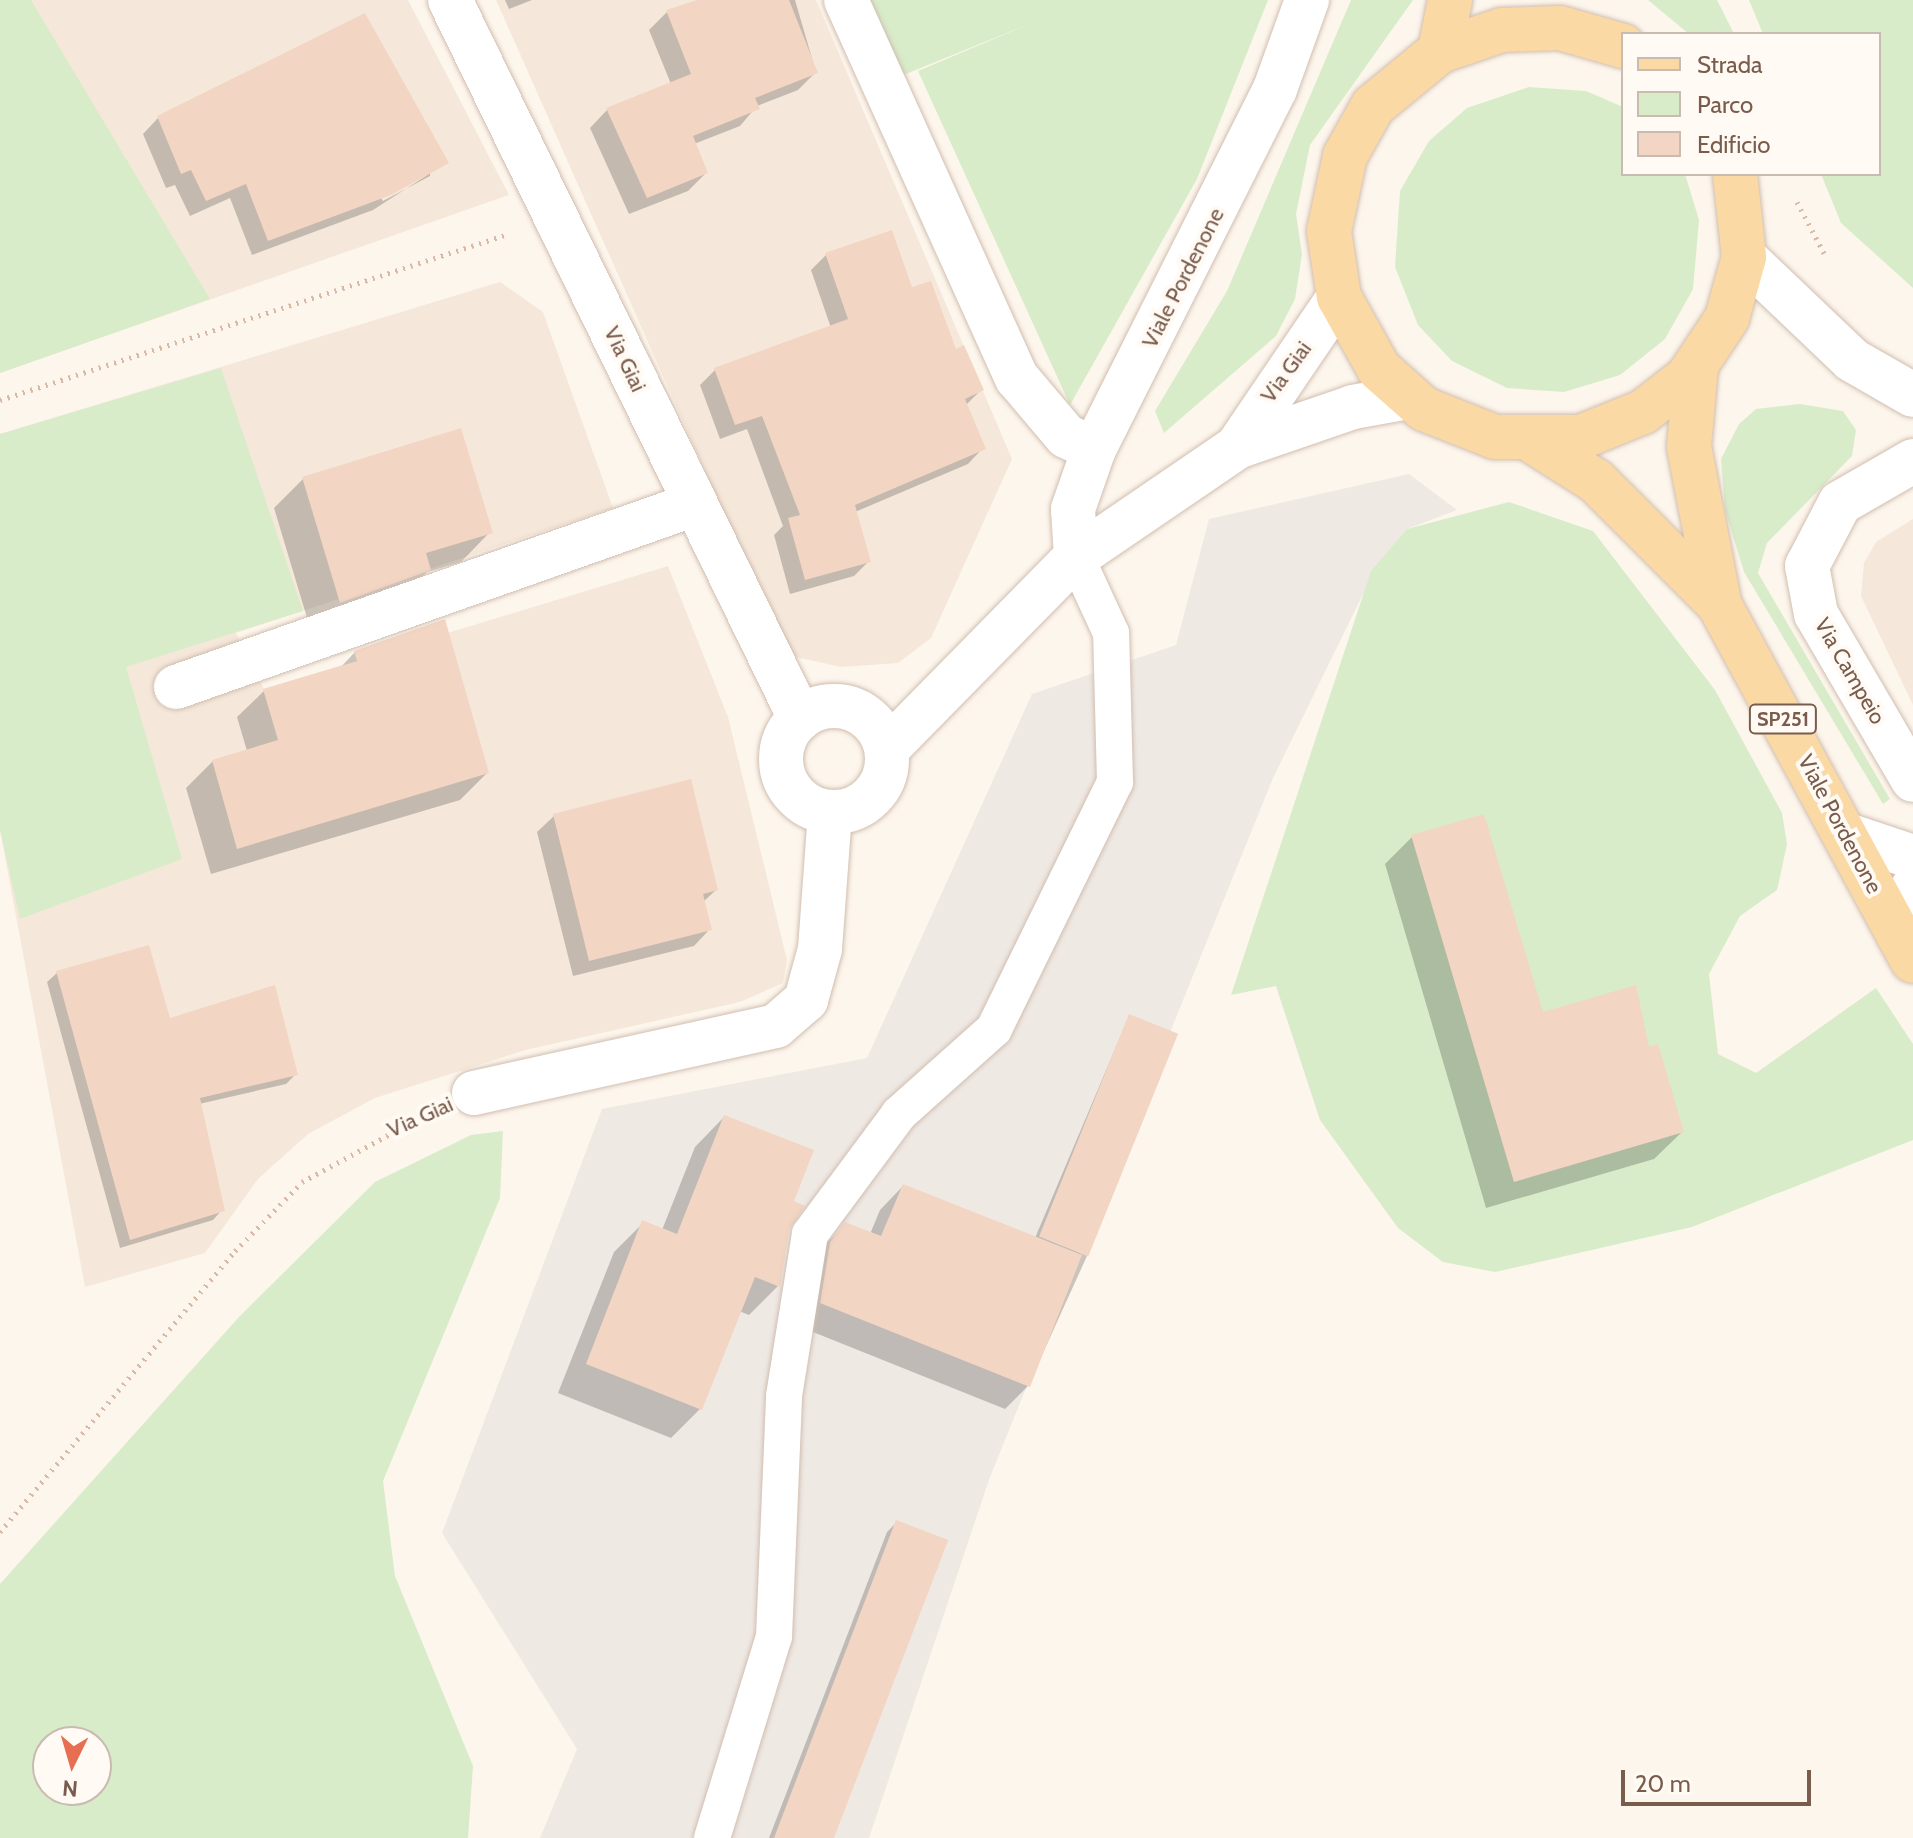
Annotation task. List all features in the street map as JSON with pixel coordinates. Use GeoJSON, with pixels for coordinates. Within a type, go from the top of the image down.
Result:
{"type":"FeatureCollection","features":[{"type":"Feature","properties":{"kind":"main road"},"geometry":{"type":"LineString","coordinates":[[1440,51],[1450,0]]}},
{"type":"Feature","properties":{"kind":"main road","name":"Viale Pordenone"},"geometry":{"type":"LineString","coordinates":[[1585,0],[1614,42]]}},
{"type":"Feature","properties":{"kind":"main road","name":"Viale Pordenone"},"geometry":{"type":"LineString","coordinates":[[1614,42],[1560,28],[1502,30],[1440,51],[1386,92],[1345,156],[1329,231],[1339,297],[1369,356],[1408,397],[1458,427],[1534,442],[1581,437],[1626,421],[1696,367],[1727,318],[1744,257],[1735,176]]}},
{"type":"Feature","properties":{"kind":"main road","name":"Viale Pordenone"},"geometry":{"type":"LineString","coordinates":[[1696,367],[1690,460],[1719,604]]}},
{"type":"Feature","properties":{"kind":"main road","name":"Viale Pordenone"},"geometry":{"type":"LineString","coordinates":[[1534,442],[1596,481],[1719,604],[1906,948]]}},
{"type":"Feature","properties":{"kind":"street","name":"Via Giai"},"geometry":{"type":"LineString","coordinates":[[450,0],[559,215],[692,505],[800,718]]}},
{"type":"Feature","properties":{"kind":"street"},"geometry":{"type":"LineString","coordinates":[[846,0],[1017,378],[1066,436],[1094,449]]}},
{"type":"Feature","properties":{"kind":"street","name":"Viale Pordenone"},"geometry":{"type":"LineString","coordinates":[[1076,557],[1073,509],[1094,449],[1269,104],[1307,0]]}},
{"type":"Feature","properties":{"kind":"street"},"geometry":{"type":"LineString","coordinates":[[1744,257],[1852,360],[1913,395]]}},
{"type":"Feature","properties":{"kind":"street","name":"Via Giai"},"geometry":{"type":"LineString","coordinates":[[1237,447],[1339,297]]}},
{"type":"Feature","properties":{"kind":"street","name":"Via Giai"},"geometry":{"type":"LineString","coordinates":[[887,749],[1076,557],[1237,447],[1353,407],[1408,397]]}},
{"type":"Feature","properties":{"kind":"street"},"geometry":{"type":"LineString","coordinates":[[1913,407],[1913,443]]}},
{"type":"Feature","properties":{"kind":"street","name":"Via Campeio"},"geometry":{"type":"LineString","coordinates":[[1913,461],[1840,503],[1807,566],[1816,614],[1913,780]]}},
{"type":"Feature","properties":{"kind":"street"},"geometry":{"type":"LineString","coordinates":[[176,687],[692,505]]}},
{"type":"Feature","properties":{"kind":"street"},"geometry":{"type":"LineString","coordinates":[[816,709],[852,709],[874,724],[887,749],[875,794],[830,813],[786,784],[782,748],[800,718],[816,709]]}},
{"type":"Feature","properties":{"kind":"street","name":"Via Giai"},"geometry":{"type":"LineString","coordinates":[[474,1093],[776,1026],[806,1000],[820,949],[830,813]]}},
{"type":"Feature","properties":{"kind":"street"},"geometry":{"type":"LineString","coordinates":[[1847,835],[1913,857]]}},
{"type":"Feature","properties":{"kind":"street"},"geometry":{"type":"LineString","coordinates":[[1906,948],[1913,887]]}},
{"type":"Feature","properties":{"kind":"lane"},"geometry":{"type":"LineString","coordinates":[[712,1838],[774,1637],[784,1396],[810,1234],[899,1114],[994,1029],[1115,782],[1111,633],[1076,557]]}},
{"type":"Feature","properties":{"kind":"path"},"geometry":{"type":"LineString","coordinates":[[0,400],[559,215]]}},
{"type":"Feature","properties":{"kind":"path","name":"Via Giai"},"geometry":{"type":"LineString","coordinates":[[0,1532],[235,1251],[302,1182],[381,1134],[474,1093]]}},
{"type":"Feature","properties":{"kind":"shaded area"},"geometry":{"type":"Polygon","coordinates":[[[0,0],[408,0],[509,195],[0,373],[0,0]]]}},
{"type":"Feature","properties":{"kind":"shaded area"},"geometry":{"type":"Polygon","coordinates":[[[496,0],[816,0],[1012,459],[931,638],[898,663],[841,667],[787,655],[496,0]]]}},
{"type":"Feature","properties":{"kind":"shaded area"},"geometry":{"type":"Polygon","coordinates":[[[500,282],[543,312],[613,508],[236,633],[264,689],[668,566],[728,717],[787,960],[783,983],[740,1002],[526,1050],[375,1098],[308,1134],[258,1179],[205,1253],[85,1287],[0,830],[0,434],[500,282]]]}},
{"type":"Feature","properties":{"kind":"shaded area"},"geometry":{"type":"Polygon","coordinates":[[[1409,474],[1457,510],[1407,529],[1364,592],[1273,778],[990,1477],[869,1838],[540,1838],[577,1749],[442,1533],[602,1109],[867,1058],[1032,694],[1176,645],[1209,519],[1409,474]]]}},
{"type":"Feature","properties":{"kind":"shaded area"},"geometry":{"type":"Polygon","coordinates":[[[1913,519],[1913,705],[1861,596],[1864,563],[1876,542],[1913,519]]]}},
{"type":"Feature","properties":{"kind":"green space"},"geometry":{"type":"Polygon","coordinates":[[[0,0],[31,0],[210,299],[0,373],[0,0]]]}},
{"type":"Feature","properties":{"kind":"green space"},"geometry":{"type":"Polygon","coordinates":[[[866,0],[1268,0],[1197,179],[1070,405],[918,71],[1034,22],[901,76],[866,0]]]}},
{"type":"Feature","properties":{"kind":"green space"},"geometry":{"type":"Polygon","coordinates":[[[1351,0],[1413,0],[1310,145],[1296,214],[1302,254],[1295,299],[1276,336],[1164,433],[1155,411],[1227,291],[1351,0]]]}},
{"type":"Feature","properties":{"kind":"green space"},"geometry":{"type":"Polygon","coordinates":[[[1648,0],[1717,0],[1733,32],[1687,32],[1648,0]]]}},
{"type":"Feature","properties":{"kind":"green space"},"geometry":{"type":"Polygon","coordinates":[[[1749,0],[1913,0],[1913,288],[1841,223],[1822,176],[1881,176],[1881,32],[1762,32],[1749,0]]]}},
{"type":"Feature","properties":{"kind":"green space"},"geometry":{"type":"Polygon","coordinates":[[[1529,87],[1586,91],[1621,106],[1621,176],[1686,176],[1699,220],[1693,289],[1665,339],[1620,375],[1564,392],[1507,388],[1452,361],[1418,325],[1395,267],[1400,191],[1429,141],[1467,108],[1529,87]]]}},
{"type":"Feature","properties":{"kind":"green space"},"geometry":{"type":"Polygon","coordinates":[[[221,368],[303,611],[126,667],[182,859],[20,919],[0,830],[0,434],[221,368]]]}},
{"type":"Feature","properties":{"kind":"green space"},"geometry":{"type":"Polygon","coordinates":[[[1800,404],[1843,411],[1856,430],[1852,456],[1767,543],[1758,573],[1890,799],[1883,804],[1744,572],[1725,510],[1721,459],[1739,424],[1756,409],[1800,404]]]}},
{"type":"Feature","properties":{"kind":"green space"},"geometry":{"type":"Polygon","coordinates":[[[1509,502],[1593,531],[1715,690],[1782,813],[1787,844],[1777,890],[1740,916],[1709,974],[1718,1054],[1756,1073],[1876,988],[1913,1044],[1913,1140],[1692,1227],[1495,1272],[1443,1262],[1398,1228],[1320,1120],[1276,986],[1231,995],[1371,571],[1407,529],[1509,502]]]}},
{"type":"Feature","properties":{"kind":"green space"},"geometry":{"type":"Polygon","coordinates":[[[503,1131],[500,1198],[383,1481],[395,1576],[473,1766],[468,1838],[0,1838],[0,1584],[239,1317],[375,1182],[471,1135],[503,1131]]]}},
{"type":"Feature","properties":{"kind":"building"},"geometry":{"type":"Polygon","coordinates":[[[697,0],[789,0],[818,73],[755,98],[760,109],[693,136],[708,173],[647,198],[606,108],[691,74],[666,10],[697,0]]]}},
{"type":"Feature","properties":{"kind":"building"},"geometry":{"type":"Polygon","coordinates":[[[365,13],[449,163],[391,195],[268,241],[246,184],[206,201],[191,170],[181,174],[157,116],[365,13]]]}},
{"type":"Feature","properties":{"kind":"building"},"geometry":{"type":"Polygon","coordinates":[[[892,230],[912,287],[931,281],[956,349],[964,345],[984,390],[965,399],[986,449],[855,505],[871,562],[805,580],[788,518],[800,515],[762,416],[735,425],[714,368],[848,319],[825,253],[892,230]]]}},
{"type":"Feature","properties":{"kind":"building"},"geometry":{"type":"Polygon","coordinates":[[[461,428],[493,533],[426,553],[431,570],[340,603],[302,477],[461,428]]]}},
{"type":"Feature","properties":{"kind":"building"},"geometry":{"type":"Polygon","coordinates":[[[445,619],[489,773],[237,849],[212,760],[278,740],[263,689],[357,661],[354,651],[445,619]]]}},
{"type":"Feature","properties":{"kind":"building"},"geometry":{"type":"Polygon","coordinates":[[[691,779],[718,890],[703,894],[712,930],[589,961],[553,814],[691,779]]]}},
{"type":"Feature","properties":{"kind":"building"},"geometry":{"type":"Polygon","coordinates":[[[1484,814],[1543,1012],[1636,985],[1649,1047],[1658,1044],[1684,1132],[1514,1182],[1411,835],[1484,814]]]}},
{"type":"Feature","properties":{"kind":"building"},"geometry":{"type":"Polygon","coordinates":[[[149,945],[170,1018],[275,985],[298,1075],[200,1098],[225,1211],[130,1240],[56,971],[149,945]]]}},
{"type":"Feature","properties":{"kind":"building"},"geometry":{"type":"Polygon","coordinates":[[[1129,1014],[1178,1034],[1088,1256],[1039,1237],[1129,1014]]]}},
{"type":"Feature","properties":{"kind":"building"},"geometry":{"type":"Polygon","coordinates":[[[724,1115],[814,1150],[794,1201],[805,1206],[789,1230],[780,1287],[755,1277],[702,1410],[586,1364],[642,1220],[677,1234],[724,1115]]]}},
{"type":"Feature","properties":{"kind":"building"},"geometry":{"type":"Polygon","coordinates":[[[903,1184],[1082,1255],[1030,1387],[820,1303],[830,1242],[845,1222],[881,1236],[903,1184]]]}},
{"type":"Feature","properties":{"kind":"building"},"geometry":{"type":"Polygon","coordinates":[[[896,1520],[948,1540],[834,1838],[774,1838],[896,1520]]]}}]}
